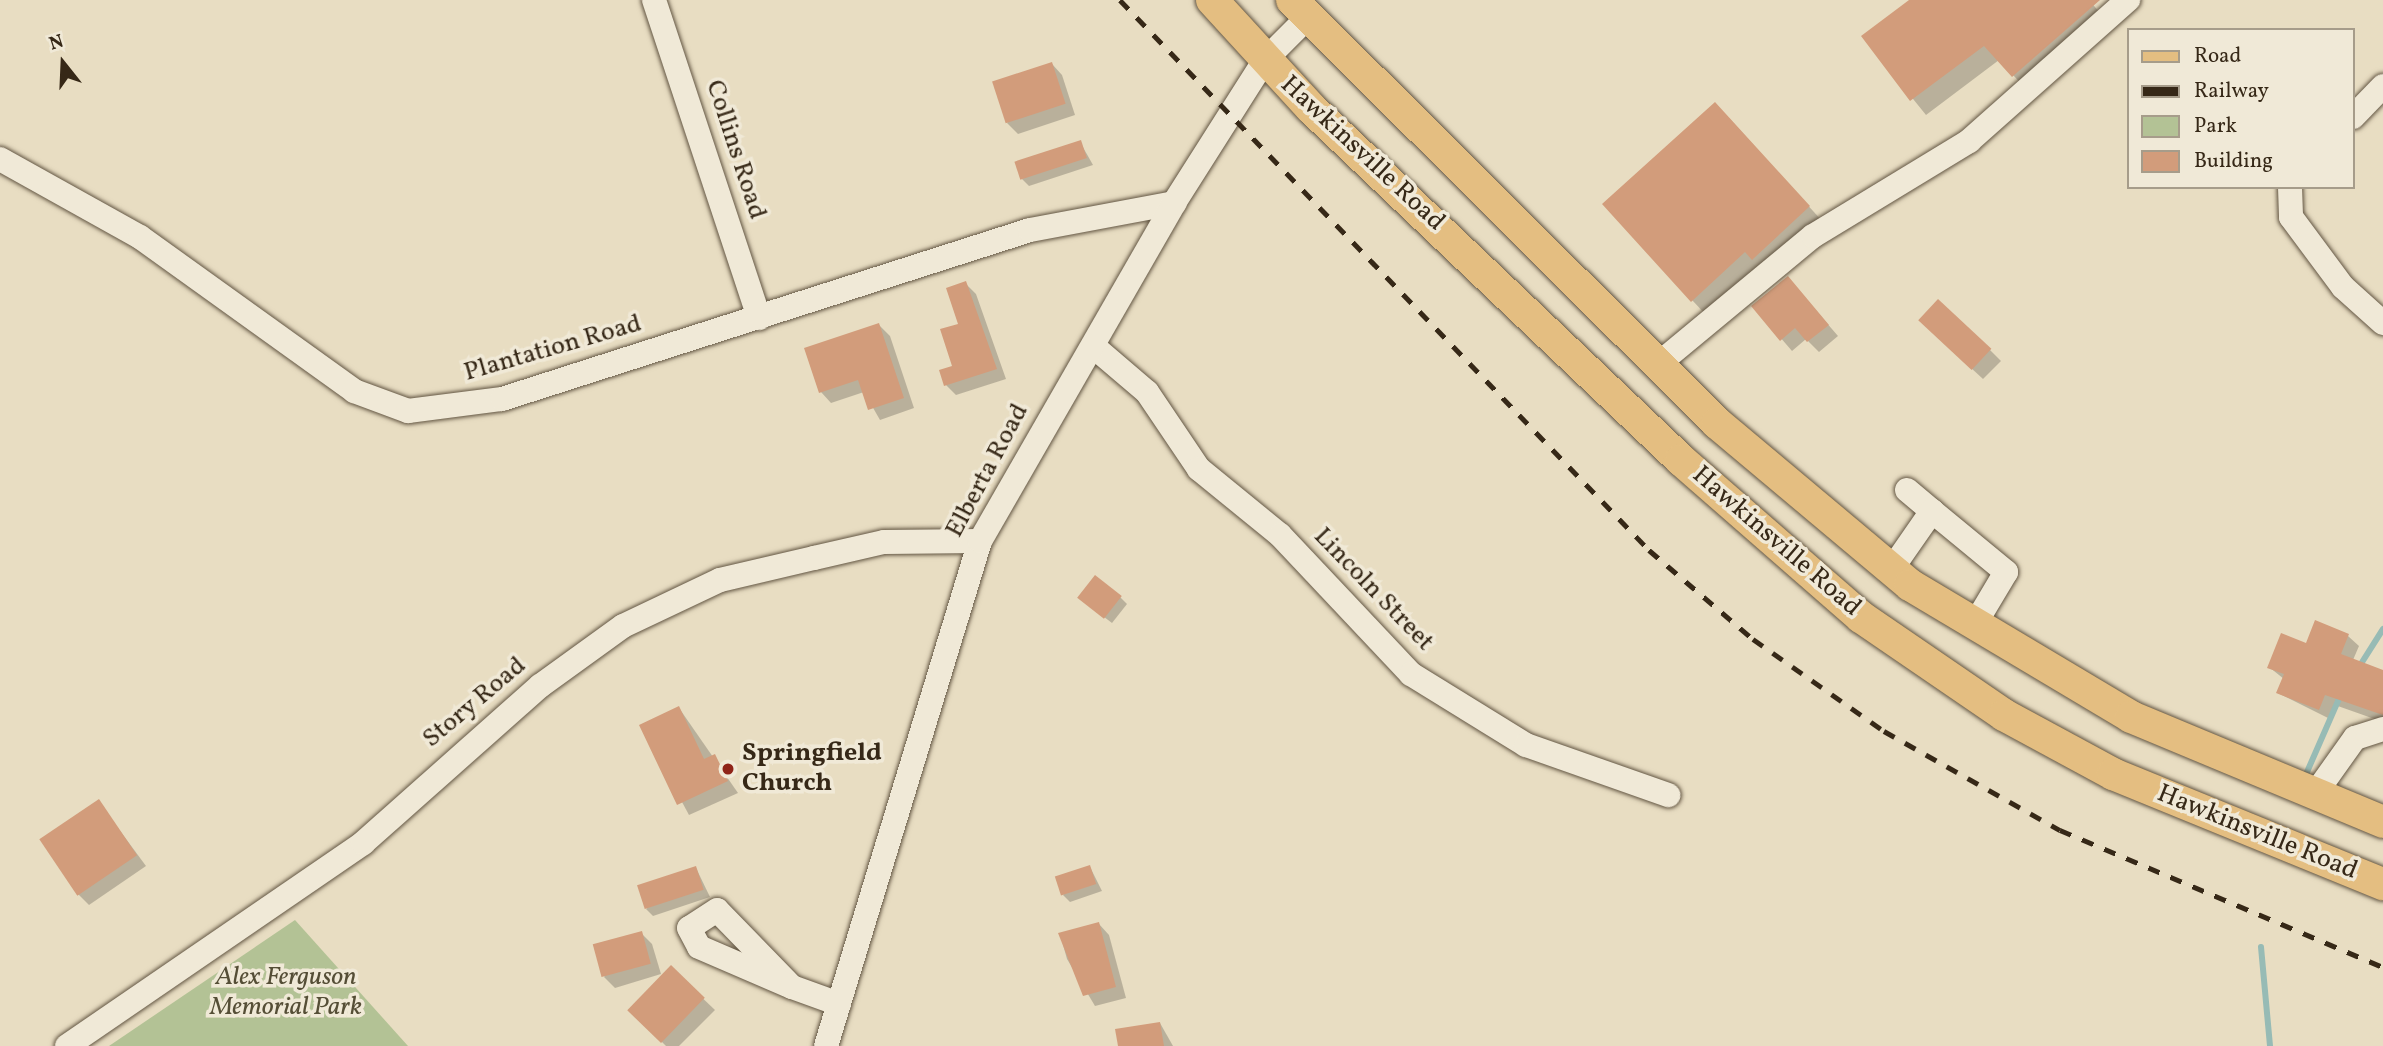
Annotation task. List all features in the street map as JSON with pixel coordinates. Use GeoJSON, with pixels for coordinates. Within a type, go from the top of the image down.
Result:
{"type":"FeatureCollection","features":[{"type":"Feature","properties":{"kind":"main road","name":"Hawkinsville Road"},"geometry":{"type":"LineString","coordinates":[[1212,0],[1264,61],[1681,460],[1861,617],[2004,715],[2113,774],[2383,884]]}},
{"type":"Feature","properties":{"kind":"main road","name":"Hawkinsville Road"},"geometry":{"type":"LineString","coordinates":[[1299,9],[1657,365],[1814,510],[1891,570],[1975,624],[2131,717],[2383,822]]}},
{"type":"Feature","properties":{"kind":"street","name":"Collins Road"},"geometry":{"type":"LineString","coordinates":[[654,0],[759,318]]}},
{"type":"Feature","properties":{"kind":"street"},"geometry":{"type":"LineString","coordinates":[[1657,365],[1813,236],[1969,141],[2128,0]]}},
{"type":"Feature","properties":{"kind":"street","name":"Elberta Road"},"geometry":{"type":"LineString","coordinates":[[826,1046],[980,541],[1174,203],[1299,9]]}},
{"type":"Feature","properties":{"kind":"street"},"geometry":{"type":"LineString","coordinates":[[2355,115],[2383,86]]}},
{"type":"Feature","properties":{"kind":"street","name":"Plantation Road"},"geometry":{"type":"LineString","coordinates":[[0,159],[140,237],[354,391],[408,411],[502,398],[1030,230],[1174,203]]}},
{"type":"Feature","properties":{"kind":"street"},"geometry":{"type":"LineString","coordinates":[[2290,189],[2291,217],[2343,287],[2383,323]]}},
{"type":"Feature","properties":{"kind":"street","name":"Lincoln Street"},"geometry":{"type":"LineString","coordinates":[[1093,346],[1147,392],[1199,469],[1280,535],[1411,674],[1526,745],[1668,795]]}},
{"type":"Feature","properties":{"kind":"street"},"geometry":{"type":"LineString","coordinates":[[1907,490],[2006,572],[1975,624]]}},
{"type":"Feature","properties":{"kind":"street"},"geometry":{"type":"LineString","coordinates":[[1891,570],[1932,511]]}},
{"type":"Feature","properties":{"kind":"street","name":"Story Road"},"geometry":{"type":"LineString","coordinates":[[67,1046],[363,843],[540,687],[623,626],[720,580],[884,542],[980,541]]}},
{"type":"Feature","properties":{"kind":"street"},"geometry":{"type":"LineString","coordinates":[[2315,794],[2355,738],[2383,729]]}},
{"type":"Feature","properties":{"kind":"street"},"geometry":{"type":"LineString","coordinates":[[792,987],[839,1004]]}},
{"type":"Feature","properties":{"kind":"green space","name":"Alex Ferguson Memorial Park"},"geometry":{"type":"Polygon","coordinates":[[[295,920],[408,1046],[109,1046],[295,920]]]}},
{"type":"Feature","properties":{"kind":"building"},"geometry":{"type":"Polygon","coordinates":[[[1909,0],[2100,0],[2012,77],[1984,46],[1910,101],[1861,36],[1909,0]]]}},
{"type":"Feature","properties":{"kind":"building"},"geometry":{"type":"Polygon","coordinates":[[[1052,62],[1066,104],[1006,123],[992,81],[1052,62]]]}},
{"type":"Feature","properties":{"kind":"building"},"geometry":{"type":"Polygon","coordinates":[[[1715,102],[1810,206],[1752,260],[1745,252],[1691,302],[1602,204],[1715,102]]]}},
{"type":"Feature","properties":{"kind":"building"},"geometry":{"type":"Polygon","coordinates":[[[1081,140],[1087,158],[1020,180],[1014,162],[1081,140]]]}},
{"type":"Feature","properties":{"kind":"building"},"geometry":{"type":"Polygon","coordinates":[[[1788,276],[1829,325],[1807,342],[1795,328],[1780,341],[1751,306],[1788,276]]]}},
{"type":"Feature","properties":{"kind":"building"},"geometry":{"type":"Polygon","coordinates":[[[966,281],[997,369],[944,386],[939,370],[952,366],[940,329],[958,324],[946,288],[966,281]]]}},
{"type":"Feature","properties":{"kind":"building"},"geometry":{"type":"Polygon","coordinates":[[[1938,299],[1991,349],[1972,370],[1918,320],[1938,299]]]}},
{"type":"Feature","properties":{"kind":"building"},"geometry":{"type":"Polygon","coordinates":[[[879,323],[904,398],[868,410],[858,380],[819,393],[804,348],[879,323]]]}},
{"type":"Feature","properties":{"kind":"building"},"geometry":{"type":"Polygon","coordinates":[[[1095,575],[1122,596],[1104,619],[1077,598],[1095,575]]]}},
{"type":"Feature","properties":{"kind":"building"},"geometry":{"type":"Polygon","coordinates":[[[2315,620],[2349,634],[2341,654],[2383,670],[2383,715],[2325,695],[2319,710],[2276,693],[2284,674],[2267,668],[2281,633],[2306,643],[2315,620]]]}},
{"type":"Feature","properties":{"kind":"building"},"geometry":{"type":"Polygon","coordinates":[[[679,706],[704,759],[715,754],[728,781],[677,805],[639,725],[679,706]]]}},
{"type":"Feature","properties":{"kind":"building"},"geometry":{"type":"Polygon","coordinates":[[[99,799],[137,855],[77,896],[39,839],[99,799]]]}},
{"type":"Feature","properties":{"kind":"building"},"geometry":{"type":"Polygon","coordinates":[[[1090,865],[1096,884],[1061,895],[1055,876],[1090,865]]]}},
{"type":"Feature","properties":{"kind":"building"},"geometry":{"type":"Polygon","coordinates":[[[696,866],[704,890],[645,909],[637,885],[696,866]]]}},
{"type":"Feature","properties":{"kind":"building"},"geometry":{"type":"Polygon","coordinates":[[[1099,922],[1116,987],[1083,996],[1058,933],[1099,922]]]}},
{"type":"Feature","properties":{"kind":"building"},"geometry":{"type":"Polygon","coordinates":[[[642,931],[651,964],[602,977],[593,944],[642,931]]]}},
{"type":"Feature","properties":{"kind":"building"},"geometry":{"type":"Polygon","coordinates":[[[671,965],[705,998],[661,1043],[627,1010],[671,965]]]}},
{"type":"Feature","properties":{"kind":"building"},"geometry":{"type":"Polygon","coordinates":[[[1160,1022],[1164,1046],[1118,1046],[1115,1029],[1160,1022]]]}},
{"type":"Feature","properties":{"kind":"waterway"},"geometry":{"type":"LineString","coordinates":[[2359,667],[2383,629]]}},
{"type":"Feature","properties":{"kind":"waterway"},"geometry":{"type":"LineString","coordinates":[[2307,772],[2341,694]]}},
{"type":"Feature","properties":{"kind":"waterway"},"geometry":{"type":"LineString","coordinates":[[2261,947],[2270,1046]]}},
{"type":"Feature","properties":{"kind":"railway"},"geometry":{"type":"LineString","coordinates":[[1120,0],[1649,550],[1753,639],[1884,731],[2060,830],[2383,967]]}},
{"type":"Feature","properties":{"kind":"place","name":"Springfield Church"},"geometry":{"type":"Point","coordinates":[728,769]}}]}
